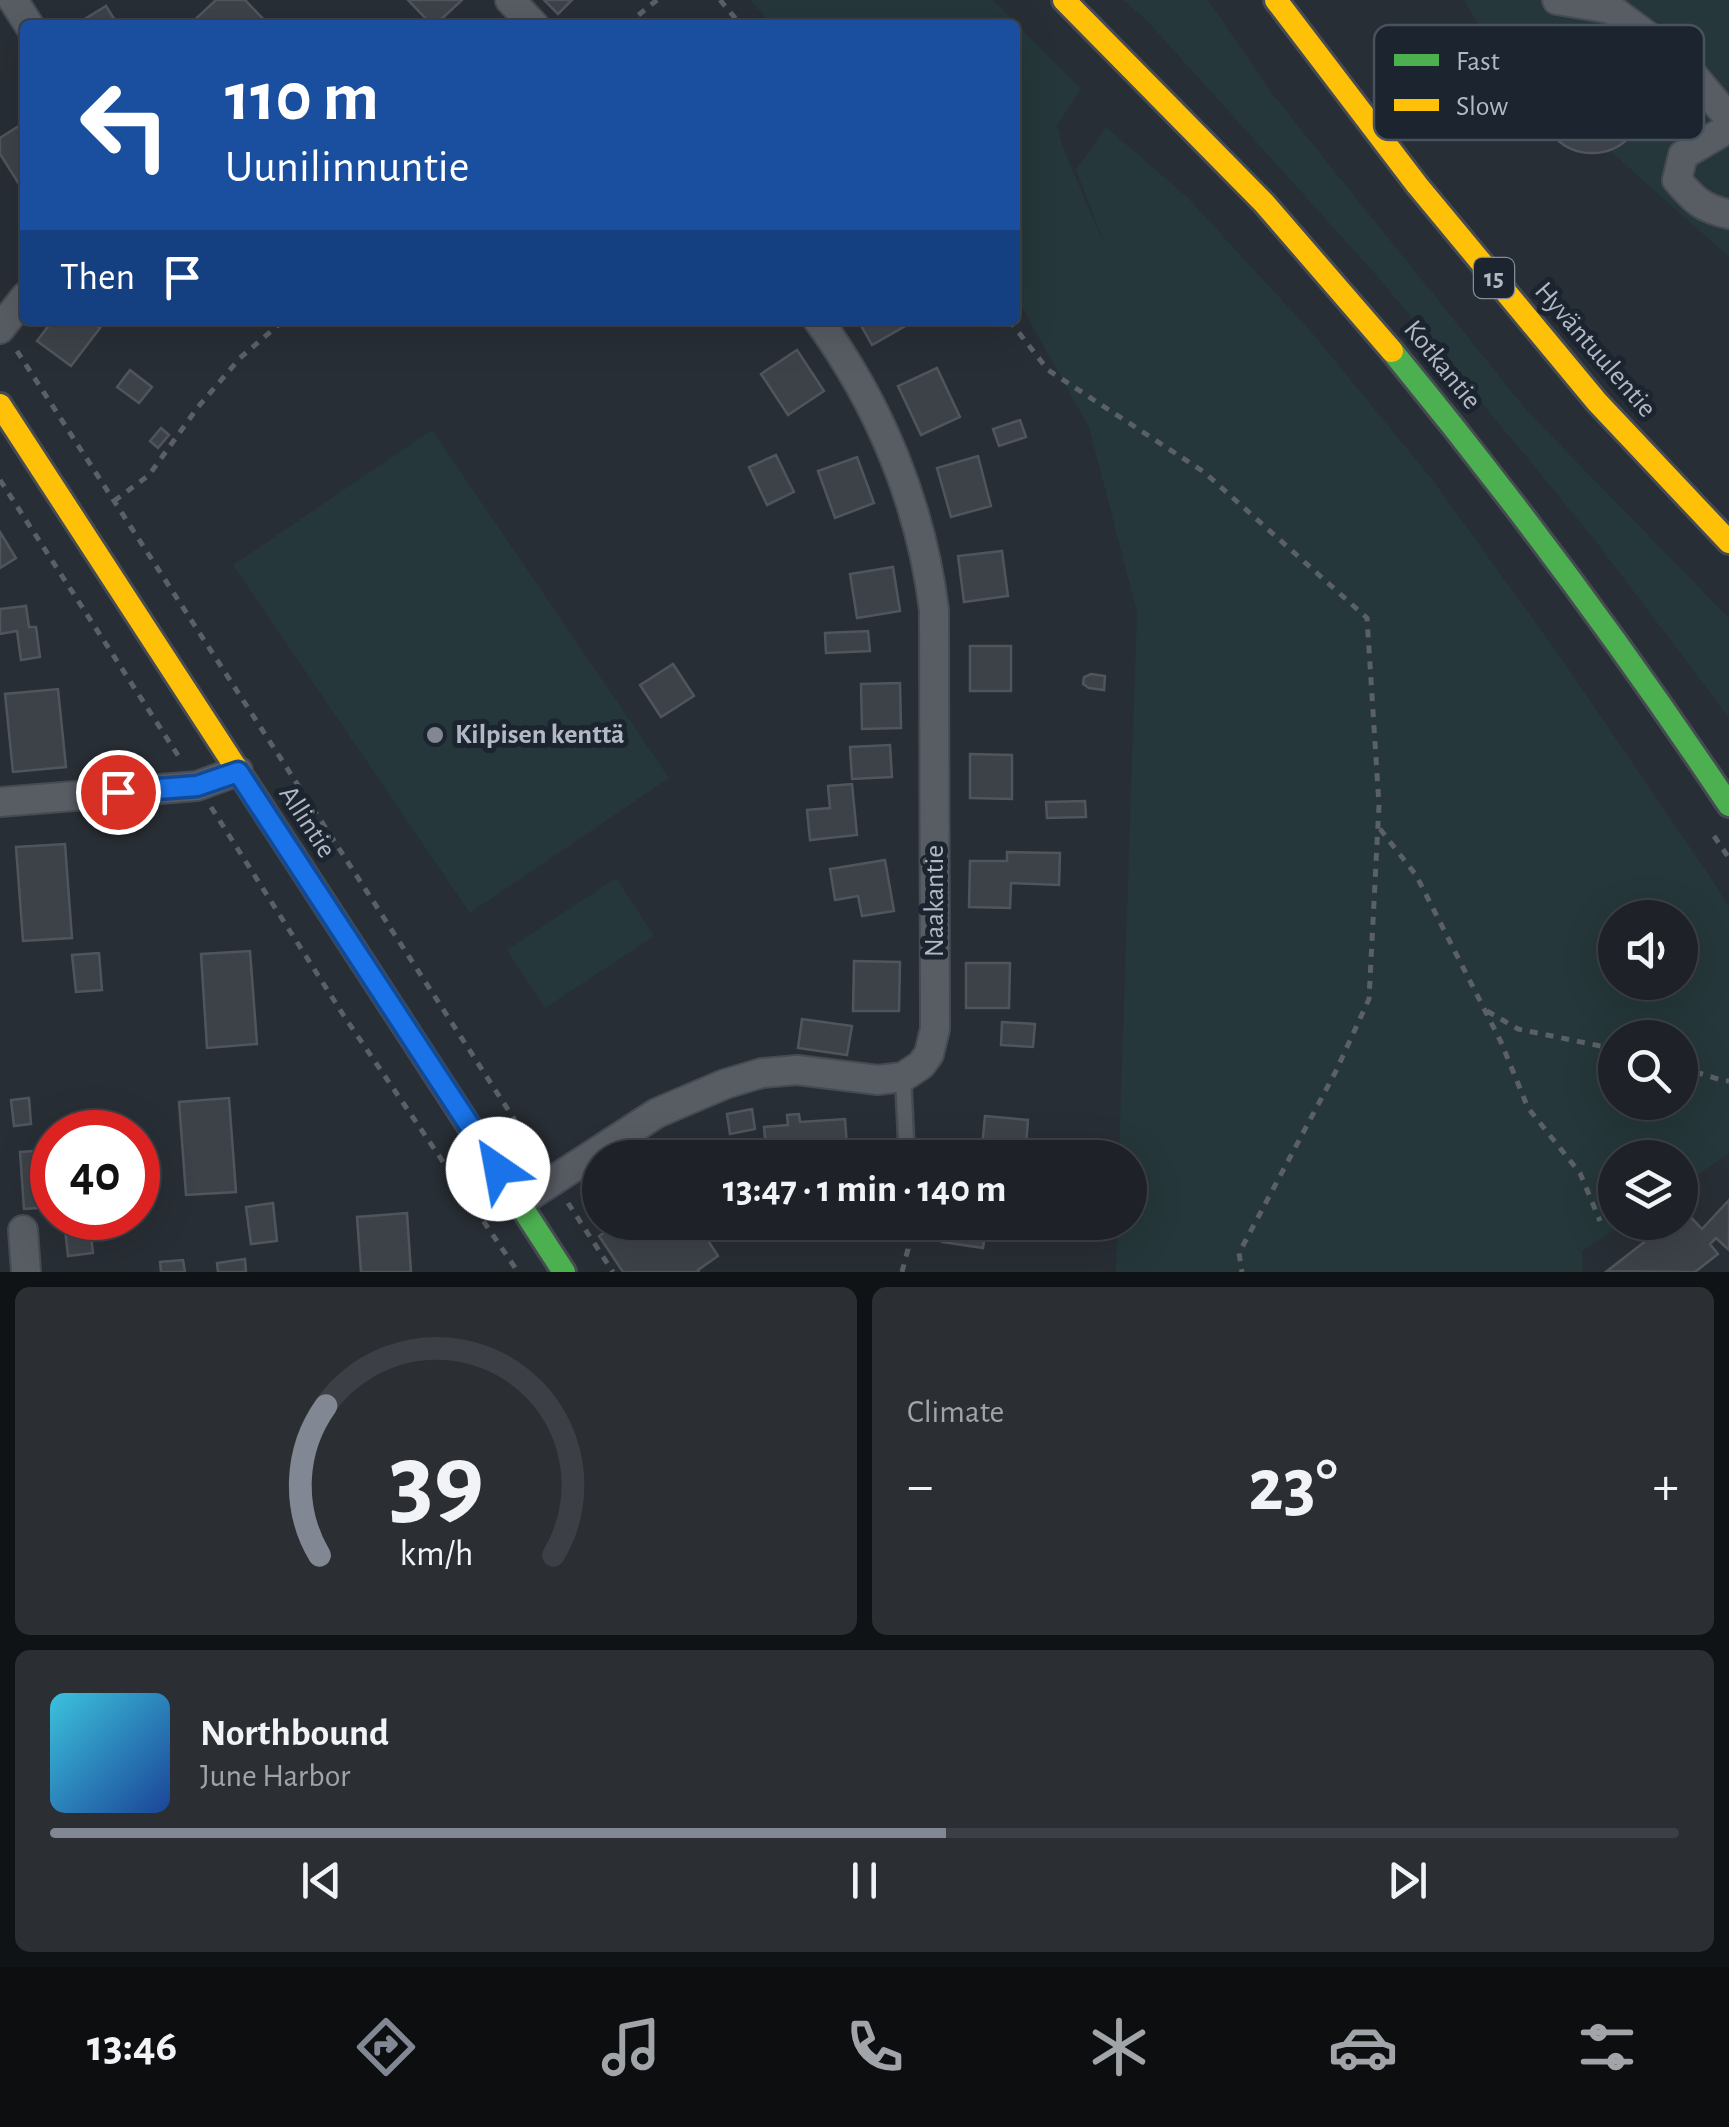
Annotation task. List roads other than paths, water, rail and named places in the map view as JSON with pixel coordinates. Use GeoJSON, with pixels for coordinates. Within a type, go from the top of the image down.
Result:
{"type":"FeatureCollection","features":[{"type":"Feature","properties":{"kind":"main road","name":"Kotkantie"},"geometry":{"type":"LineString","coordinates":[[1064,0],[1156,90],[1294,236],[1422,387],[1597,612],[1729,805]]}},
{"type":"Feature","properties":{"kind":"main road","name":"Hyväntuulentie"},"geometry":{"type":"LineString","coordinates":[[1276,0],[1374,129]]}},
{"type":"Feature","properties":{"kind":"main road","name":"Hyväntuulentie"},"geometry":{"type":"LineString","coordinates":[[1383,140],[1598,402],[1729,542]]}},
{"type":"Feature","properties":{"kind":"main road","name":"Allintie"},"geometry":{"type":"LineString","coordinates":[[0,404],[564,1272]]}},
{"type":"Feature","properties":{"kind":"street"},"geometry":{"type":"LineString","coordinates":[[510,0],[529,20]]}},
{"type":"Feature","properties":{"kind":"street"},"geometry":{"type":"LineString","coordinates":[[1557,0],[1611,9],[1633,25]]}},
{"type":"Feature","properties":{"kind":"street"},"geometry":{"type":"LineString","coordinates":[[1704,88],[1729,118]]}},
{"type":"Feature","properties":{"kind":"street"},"geometry":{"type":"LineString","coordinates":[[1729,128],[1684,154],[1677,180],[1695,201],[1729,214]]}},
{"type":"Feature","properties":{"kind":"street"},"geometry":{"type":"LineString","coordinates":[[0,328],[20,303]]}},
{"type":"Feature","properties":{"kind":"street","name":"Naakantie"},"geometry":{"type":"LineString","coordinates":[[821,325],[861,386],[887,440],[916,515],[934,610],[936,1029],[928,1054],[903,1077]]}},
{"type":"Feature","properties":{"kind":"street"},"geometry":{"type":"LineString","coordinates":[[0,802],[197,786],[238,772]]}},
{"type":"Feature","properties":{"kind":"street"},"geometry":{"type":"LineString","coordinates":[[520,1202],[658,1112],[726,1084],[762,1073],[797,1070],[878,1080],[903,1077]]}},
{"type":"Feature","properties":{"kind":"street"},"geometry":{"type":"LineString","coordinates":[[23,1230],[26,1272]]}},
{"type":"Feature","properties":{"kind":"lane"},"geometry":{"type":"LineString","coordinates":[[903,1077],[906,1140]]}},
{"type":"Feature","properties":{"kind":"place","name":"Kilpisen kenttä"},"geometry":{"type":"Point","coordinates":[435,735]}}]}
